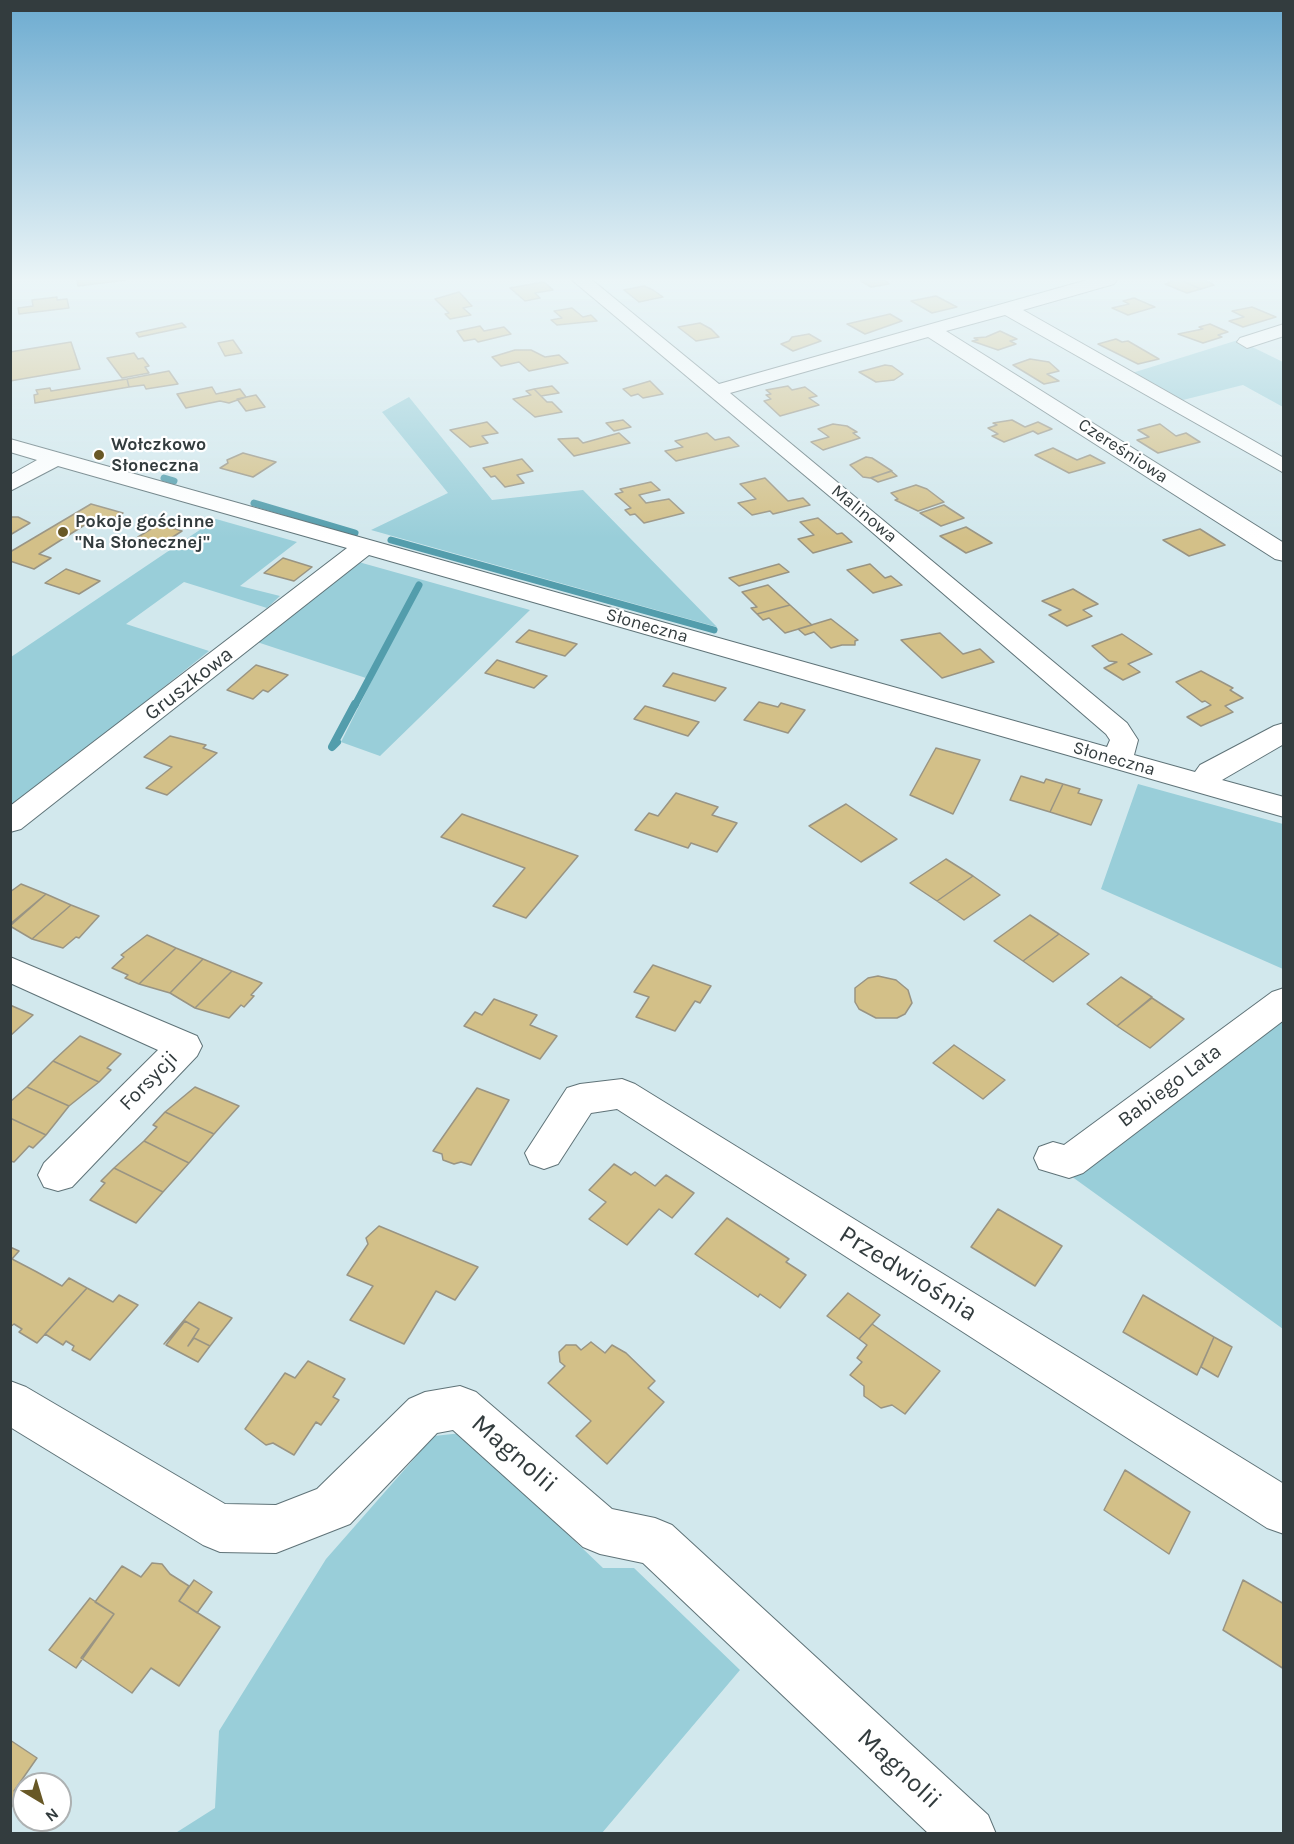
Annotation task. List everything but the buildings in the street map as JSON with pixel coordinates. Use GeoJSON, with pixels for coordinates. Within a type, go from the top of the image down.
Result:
{"type":"FeatureCollection","features":[{"type":"Feature","properties":{"kind":"street","name":"Malinowa"},"geometry":{"type":"LineString","coordinates":[[685,366],[1117,729],[1124,740],[1118,760]]}},
{"type":"Feature","properties":{"kind":"street"},"geometry":{"type":"LineString","coordinates":[[715,391],[803,366]]}},
{"type":"Feature","properties":{"kind":"street","name":"Czereśniowa"},"geometry":{"type":"LineString","coordinates":[[988,366],[1284,554]]}},
{"type":"Feature","properties":{"kind":"street"},"geometry":{"type":"LineString","coordinates":[[1108,366],[1284,467]]}},
{"type":"Feature","properties":{"kind":"street","name":"Słoneczna"},"geometry":{"type":"LineString","coordinates":[[10,445],[1284,807]]}},
{"type":"Feature","properties":{"kind":"street"},"geometry":{"type":"LineString","coordinates":[[10,484],[56,458]]}},
{"type":"Feature","properties":{"kind":"street","name":"Gruszkowa"},"geometry":{"type":"LineString","coordinates":[[10,822],[367,545]]}},
{"type":"Feature","properties":{"kind":"street"},"geometry":{"type":"LineString","coordinates":[[1206,785],[1210,772],[1284,732]]}},
{"type":"Feature","properties":{"kind":"street","name":"Forsycji"},"geometry":{"type":"LineString","coordinates":[[10,969],[184,1046],[58,1176]]}},
{"type":"Feature","properties":{"kind":"street","name":"Babiego Lata"},"geometry":{"type":"LineString","coordinates":[[1053,1158],[1069,1162],[1284,1001]]}},
{"type":"Feature","properties":{"kind":"street","name":"Przedwiośnia"},"geometry":{"type":"LineString","coordinates":[[544,1153],[580,1099],[622,1094],[1284,1511]]}},
{"type":"Feature","properties":{"kind":"street","name":"Magnolii"},"geometry":{"type":"LineString","coordinates":[[10,1402],[220,1528],[276,1529],[333,1508],[425,1414],[460,1407],[600,1530],[655,1542],[969,1833]]}},
{"type":"Feature","properties":{"kind":"shaded area"},"geometry":{"type":"Polygon","coordinates":[[[1154,366],[1283,366],[1283,407],[1243,385],[1183,400],[1132,373],[1154,366]]]}},
{"type":"Feature","properties":{"kind":"shaded area"},"geometry":{"type":"Polygon","coordinates":[[[409,397],[492,500],[583,490],[717,627],[371,530],[448,493],[382,412],[409,397]]]}},
{"type":"Feature","properties":{"kind":"shaded area"},"geometry":{"type":"Polygon","coordinates":[[[216,519],[297,542],[240,586],[280,596],[267,608],[184,582],[126,624],[209,651],[11,809],[11,657],[216,519]]]}},
{"type":"Feature","properties":{"kind":"shaded area"},"geometry":{"type":"Polygon","coordinates":[[[355,561],[530,610],[380,756],[341,742],[372,680],[254,641],[355,561]]]}},
{"type":"Feature","properties":{"kind":"shaded area"},"geometry":{"type":"Polygon","coordinates":[[[1138,784],[1283,824],[1283,969],[1101,889],[1138,784]]]}},
{"type":"Feature","properties":{"kind":"shaded area"},"geometry":{"type":"Polygon","coordinates":[[[1283,1019],[1283,1329],[1071,1176],[1283,1019]]]}},
{"type":"Feature","properties":{"kind":"shaded area"},"geometry":{"type":"Polygon","coordinates":[[[462,1433],[603,1568],[634,1568],[740,1670],[602,1833],[174,1834],[215,1808],[219,1731],[326,1559],[434,1436],[462,1433]]]}},
{"type":"Feature","properties":{"kind":"waterway"},"geometry":{"type":"LineString","coordinates":[[164,478],[174,481]]}},
{"type":"Feature","properties":{"kind":"waterway"},"geometry":{"type":"LineString","coordinates":[[254,503],[355,533]]}},
{"type":"Feature","properties":{"kind":"waterway"},"geometry":{"type":"LineString","coordinates":[[391,540],[714,630]]}},
{"type":"Feature","properties":{"kind":"waterway"},"geometry":{"type":"LineString","coordinates":[[355,705],[419,585]]}},
{"type":"Feature","properties":{"kind":"waterway"},"geometry":{"type":"LineString","coordinates":[[337,742],[332,747],[355,704]]}},
{"type":"Feature","properties":{"kind":"place","name":"Wołczkowo Słoneczna"},"geometry":{"type":"Point","coordinates":[99,455]}},
{"type":"Feature","properties":{"kind":"place","name":"Pokoje gościnne \"Na Słonecznej\""},"geometry":{"type":"Point","coordinates":[63,532]}}]}
